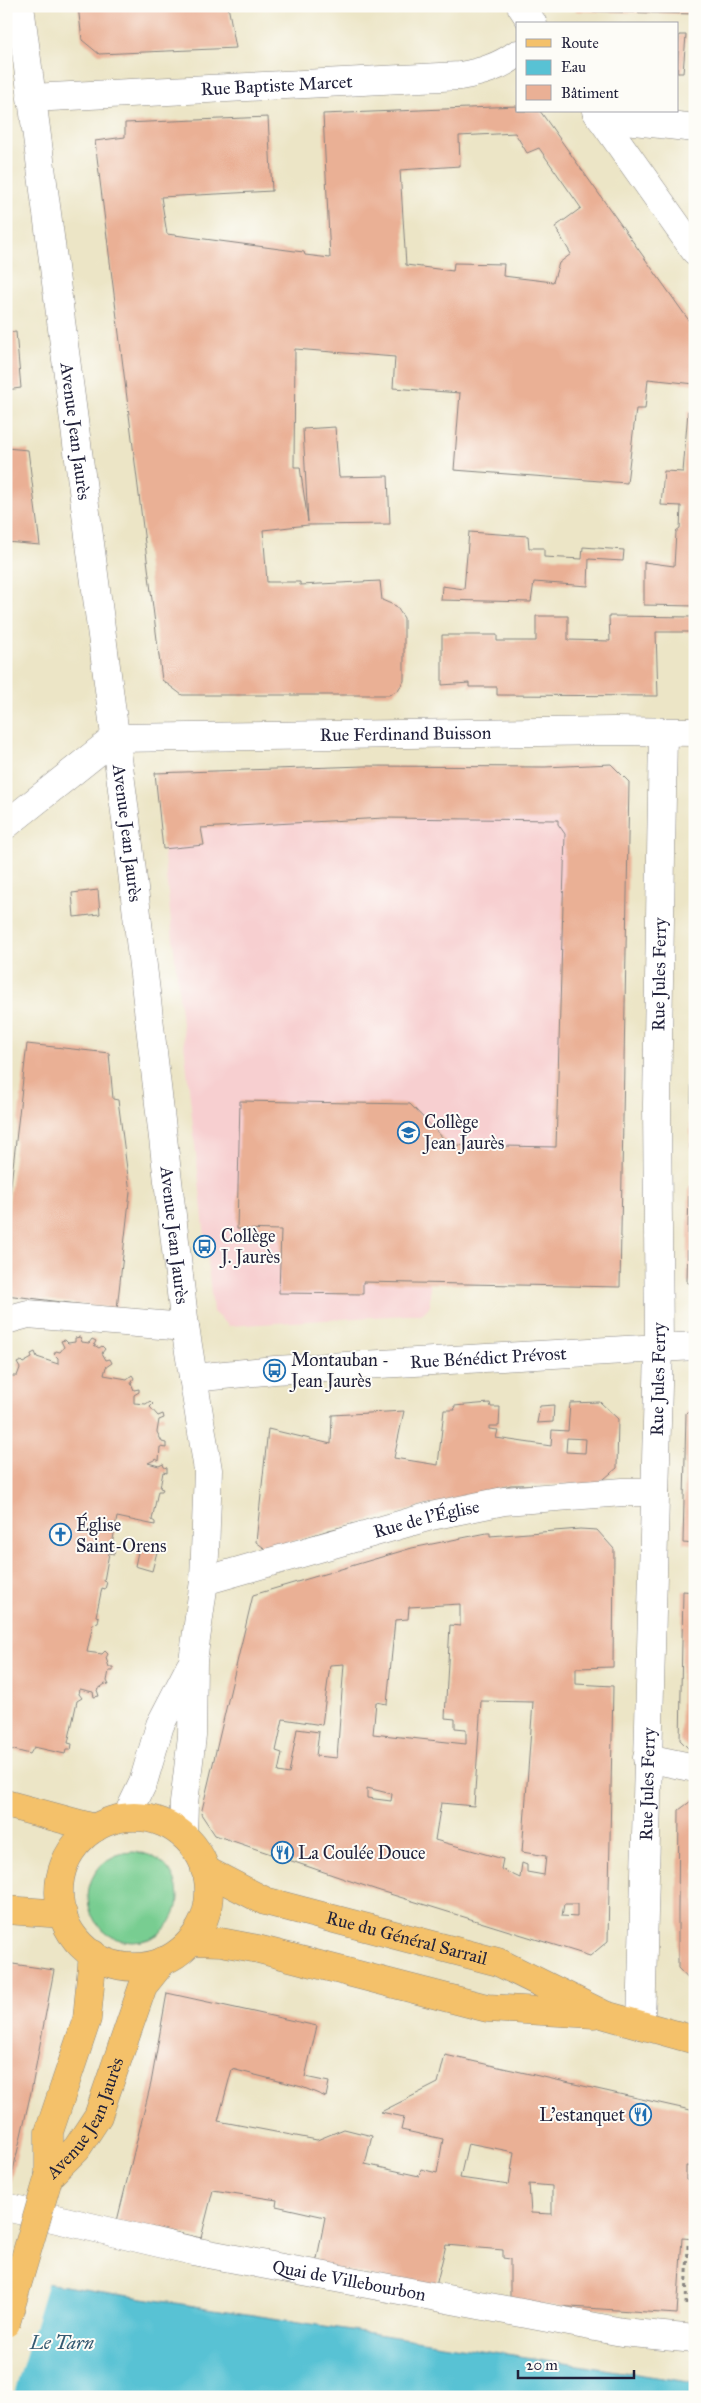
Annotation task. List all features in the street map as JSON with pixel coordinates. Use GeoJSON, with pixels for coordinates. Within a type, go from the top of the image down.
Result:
{"type":"FeatureCollection","features":[{"type":"Feature","properties":{"kind":"main road"},"geometry":{"type":"LineString","coordinates":[[6,1804],[95,1828]]}},
{"type":"Feature","properties":{"kind":"main road"},"geometry":{"type":"LineString","coordinates":[[127,1816],[151,1818],[173,1827],[183,1835],[192,1843],[204,1864],[210,1889],[206,1914],[191,1941],[176,1954],[153,1965],[127,1967],[102,1961],[82,1946],[66,1925],[59,1902],[60,1878],[68,1855],[84,1836],[95,1828],[104,1823],[127,1816]]}},
{"type":"Feature","properties":{"kind":"main road","name":"Rue du Général Sarrail"},"geometry":{"type":"LineString","coordinates":[[205,1870],[265,1901],[498,1962],[605,2015]]}},
{"type":"Feature","properties":{"kind":"main road"},"geometry":{"type":"LineString","coordinates":[[6,1910],[63,1914]]}},
{"type":"Feature","properties":{"kind":"main road","name":"Rue du Général Sarrail"},"geometry":{"type":"LineString","coordinates":[[191,1941],[221,1942],[258,1949],[487,2008],[605,2015],[695,2040]]}},
{"type":"Feature","properties":{"kind":"main road","name":"Avenue Jean Jaurès"},"geometry":{"type":"LineString","coordinates":[[49,2176],[49,2132],[87,2019],[93,1954]]}},
{"type":"Feature","properties":{"kind":"main road","name":"Avenue Jean Jaurès"},"geometry":{"type":"LineString","coordinates":[[49,2176],[77,2148],[98,2116],[143,1986],[163,1961]]}},
{"type":"Feature","properties":{"kind":"main road"},"geometry":{"type":"LineString","coordinates":[[6,2323],[49,2176]]}},
{"type":"Feature","properties":{"kind":"street","name":"Avenue Jean Jaurès"},"geometry":{"type":"LineString","coordinates":[[20,6],[115,738],[185,1327],[208,1470],[204,1581],[193,1661],[192,1736],[184,1803],[183,1835]]}},
{"type":"Feature","properties":{"kind":"street"},"geometry":{"type":"LineString","coordinates":[[521,6],[532,22]]}},
{"type":"Feature","properties":{"kind":"street","name":"Rue Baptiste Marcet"},"geometry":{"type":"LineString","coordinates":[[31,98],[460,76],[486,71],[502,64],[516,55]]}},
{"type":"Feature","properties":{"kind":"street"},"geometry":{"type":"LineString","coordinates":[[598,114],[695,128]]}},
{"type":"Feature","properties":{"kind":"street"},"geometry":{"type":"LineString","coordinates":[[598,114],[695,251]]}},
{"type":"Feature","properties":{"kind":"street","name":"Rue Ferdinand Buisson"},"geometry":{"type":"LineString","coordinates":[[115,738],[614,731],[695,732]]}},
{"type":"Feature","properties":{"kind":"street","name":"Rue Jules Ferry"},"geometry":{"type":"LineString","coordinates":[[641,2024],[659,1348],[657,1105],[663,732]]}},
{"type":"Feature","properties":{"kind":"street"},"geometry":{"type":"LineString","coordinates":[[6,825],[115,738]]}},
{"type":"Feature","properties":{"kind":"street"},"geometry":{"type":"LineString","coordinates":[[6,1320],[28,1314],[185,1327]]}},
{"type":"Feature","properties":{"kind":"street","name":"Rue Bénédict Prévost"},"geometry":{"type":"LineString","coordinates":[[193,1378],[275,1370],[695,1346]]}},
{"type":"Feature","properties":{"kind":"street","name":"Rue de l'Église"},"geometry":{"type":"LineString","coordinates":[[204,1581],[430,1516],[504,1501],[623,1492],[655,1492]]}},
{"type":"Feature","properties":{"kind":"street","name":"Avenue Jean Jaurès"},"geometry":{"type":"LineString","coordinates":[[127,1816],[143,1782],[160,1725],[193,1661]]}},
{"type":"Feature","properties":{"kind":"street"},"geometry":{"type":"LineString","coordinates":[[647,1758],[695,1768]]}},
{"type":"Feature","properties":{"kind":"street","name":"Quai de Villebourbon"},"geometry":{"type":"LineString","coordinates":[[6,2207],[193,2251],[622,2332],[690,2338]]}},
{"type":"Feature","properties":{"kind":"path"},"geometry":{"type":"LineString","coordinates":[[688,2243],[690,2338]]}},
{"type":"Feature","properties":{"kind":"shaded area","name":"Collège Jean Jaurès"},"geometry":{"type":"Polygon","coordinates":[[[611,764],[620,1287],[430,1283],[430,1306],[422,1314],[229,1326],[213,1312],[155,773],[364,766],[545,767],[611,764]]]}},
{"type":"Feature","properties":{"kind":"green space"},"geometry":{"type":"Polygon","coordinates":[[[133,1852],[150,1856],[165,1865],[174,1880],[178,1897],[174,1914],[165,1929],[150,1938],[133,1942],[116,1938],[101,1929],[92,1914],[88,1897],[92,1880],[101,1865],[116,1856],[133,1852]]]}},
{"type":"Feature","properties":{"kind":"water","name":"Le Tarn"},"geometry":{"type":"Polygon","coordinates":[[[6,2277],[695,2383],[695,2397],[6,2397],[6,2277]]]}},
{"type":"Feature","properties":{"kind":"pier"},"geometry":{"type":"Polygon","coordinates":[[[6,2275],[48,2281],[13,2397],[6,2397],[6,2275]]]}},
{"type":"Feature","properties":{"kind":"building"},"geometry":{"type":"Polygon","coordinates":[[[78,6],[228,6],[236,48],[99,54],[82,40],[78,6]]]}},
{"type":"Feature","properties":{"kind":"building"},"geometry":{"type":"Polygon","coordinates":[[[361,6],[372,6],[365,12],[361,6]]]}},
{"type":"Feature","properties":{"kind":"building"},"geometry":{"type":"Polygon","coordinates":[[[573,6],[695,6],[695,14],[576,11],[573,6]]]}},
{"type":"Feature","properties":{"kind":"building"},"geometry":{"type":"Polygon","coordinates":[[[679,35],[686,35],[683,73],[678,73],[679,35]]]}},
{"type":"Feature","properties":{"kind":"building"},"geometry":{"type":"Polygon","coordinates":[[[516,106],[516,112],[541,112],[695,329],[695,384],[648,379],[645,409],[636,409],[627,483],[454,470],[460,393],[393,388],[395,357],[295,349],[294,467],[300,467],[308,522],[303,429],[335,427],[339,477],[388,476],[390,524],[308,525],[263,530],[267,582],[300,582],[300,585],[380,581],[382,600],[396,606],[404,618],[404,681],[398,690],[389,695],[182,695],[162,680],[95,141],[125,137],[125,123],[268,117],[272,191],[161,197],[167,234],[304,252],[305,255],[330,258],[323,114],[516,106]],[[515,133],[459,136],[460,166],[400,170],[406,265],[453,271],[454,263],[504,264],[503,276],[553,282],[559,263],[571,254],[555,227],[581,208],[539,148],[527,153],[515,133]]]}},
{"type":"Feature","properties":{"kind":"building"},"geometry":{"type":"Polygon","coordinates":[[[16,332],[21,388],[6,390],[6,333],[16,332]]]}},
{"type":"Feature","properties":{"kind":"building"},"geometry":{"type":"Polygon","coordinates":[[[688,411],[695,412],[695,606],[644,605],[644,562],[674,566],[676,532],[680,529],[681,506],[661,505],[664,471],[683,472],[688,411]]]}},
{"type":"Feature","properties":{"kind":"building"},"geometry":{"type":"Polygon","coordinates":[[[6,448],[28,450],[40,545],[6,542],[6,448]]]}},
{"type":"Feature","properties":{"kind":"building"},"geometry":{"type":"Polygon","coordinates":[[[469,532],[528,536],[529,548],[544,548],[544,557],[582,559],[583,547],[624,550],[623,561],[589,559],[588,586],[534,582],[531,602],[441,600],[442,586],[464,589],[469,532]]]}},
{"type":"Feature","properties":{"kind":"building"},"geometry":{"type":"Polygon","coordinates":[[[536,616],[568,616],[568,640],[610,641],[609,616],[695,617],[695,632],[656,632],[658,696],[497,695],[497,687],[469,687],[469,683],[442,685],[442,635],[497,635],[497,641],[536,641],[536,616]]]}},
{"type":"Feature","properties":{"kind":"building"},"geometry":{"type":"Polygon","coordinates":[[[611,764],[629,782],[620,1287],[363,1282],[363,1294],[279,1293],[281,1230],[237,1229],[240,1101],[410,1104],[450,1145],[556,1147],[565,834],[558,824],[558,820],[384,818],[201,828],[204,845],[163,849],[155,773],[364,766],[545,767],[611,764]]]}},
{"type":"Feature","properties":{"kind":"building"},"geometry":{"type":"Polygon","coordinates":[[[98,890],[100,914],[74,917],[72,893],[98,890]]]}},
{"type":"Feature","properties":{"kind":"building"},"geometry":{"type":"Polygon","coordinates":[[[693,999],[695,999],[695,1148],[690,1148],[693,999]]]}},
{"type":"Feature","properties":{"kind":"building"},"geometry":{"type":"Polygon","coordinates":[[[27,1044],[109,1053],[113,1099],[118,1100],[130,1192],[117,1309],[6,1295],[6,1228],[27,1044]]]}},
{"type":"Feature","properties":{"kind":"building"},"geometry":{"type":"Polygon","coordinates":[[[689,1186],[695,1186],[695,1283],[687,1283],[689,1186]]]}},
{"type":"Feature","properties":{"kind":"building","name":"Église Saint-Orens"},"geometry":{"type":"Polygon","coordinates":[[[80,1337],[82,1342],[89,1343],[92,1339],[96,1341],[94,1345],[99,1348],[102,1346],[105,1349],[102,1353],[106,1360],[110,1359],[112,1363],[106,1367],[104,1375],[127,1379],[132,1375],[134,1378],[131,1383],[134,1390],[139,1389],[139,1392],[134,1395],[134,1403],[146,1404],[150,1401],[153,1404],[150,1407],[158,1416],[163,1414],[164,1418],[159,1420],[157,1432],[162,1442],[166,1443],[166,1448],[160,1447],[159,1461],[156,1459],[148,1463],[159,1466],[163,1464],[167,1468],[167,1473],[163,1472],[160,1488],[163,1489],[158,1491],[152,1520],[155,1522],[155,1525],[117,1517],[112,1545],[115,1548],[114,1554],[109,1553],[104,1581],[107,1582],[105,1589],[102,1588],[96,1616],[99,1617],[98,1623],[93,1624],[87,1652],[102,1654],[105,1651],[108,1654],[106,1658],[109,1667],[113,1667],[113,1671],[109,1671],[107,1681],[109,1685],[105,1684],[97,1690],[99,1696],[94,1697],[93,1692],[80,1689],[79,1694],[82,1698],[77,1701],[68,1743],[72,1744],[71,1750],[66,1750],[65,1754],[34,1747],[30,1754],[6,1748],[6,1376],[17,1376],[20,1368],[17,1363],[21,1361],[23,1363],[32,1358],[31,1354],[35,1352],[37,1357],[58,1364],[58,1358],[54,1354],[56,1351],[60,1352],[64,1347],[61,1341],[75,1342],[75,1338],[80,1337]]]}},
{"type":"Feature","properties":{"kind":"building"},"geometry":{"type":"Polygon","coordinates":[[[600,1402],[618,1419],[617,1468],[598,1484],[511,1485],[329,1530],[267,1550],[256,1542],[268,1429],[331,1444],[332,1415],[404,1411],[394,1458],[438,1465],[444,1410],[455,1410],[454,1406],[490,1403],[491,1407],[500,1407],[499,1426],[489,1426],[489,1429],[498,1430],[496,1438],[551,1446],[552,1430],[568,1431],[570,1403],[600,1402]],[[567,1438],[566,1452],[585,1453],[586,1439],[567,1438]]]}},
{"type":"Feature","properties":{"kind":"building"},"geometry":{"type":"Polygon","coordinates":[[[554,1405],[553,1422],[537,1423],[540,1406],[554,1405]]]}},
{"type":"Feature","properties":{"kind":"building"},"geometry":{"type":"Polygon","coordinates":[[[695,1405],[695,1544],[683,1543],[686,1413],[695,1405]]]}},
{"type":"Feature","properties":{"kind":"building"},"geometry":{"type":"Polygon","coordinates":[[[580,1529],[597,1530],[614,1549],[613,1667],[576,1668],[576,1684],[613,1686],[608,1941],[590,1956],[377,1890],[215,1835],[201,1814],[253,1595],[412,1548],[487,1533],[490,1533],[490,1536],[580,1529]],[[460,1604],[409,1607],[408,1619],[395,1620],[387,1704],[376,1702],[373,1734],[466,1744],[466,1729],[455,1728],[455,1719],[445,1718],[450,1625],[460,1626],[460,1604]],[[344,1664],[330,1665],[322,1725],[283,1719],[276,1751],[282,1753],[278,1772],[289,1774],[297,1729],[319,1732],[316,1756],[337,1758],[344,1664]],[[481,1701],[474,1806],[441,1803],[435,1840],[503,1859],[501,1869],[520,1878],[522,1863],[527,1865],[527,1872],[544,1875],[546,1856],[522,1852],[533,1702],[481,1701]],[[367,1788],[367,1798],[391,1801],[392,1794],[367,1788]],[[564,1904],[562,1916],[577,1917],[577,1904],[564,1904]]]}},
{"type":"Feature","properties":{"kind":"building"},"geometry":{"type":"Polygon","coordinates":[[[139,1547],[157,1552],[152,1571],[135,1566],[139,1547]]]}},
{"type":"Feature","properties":{"kind":"building"},"geometry":{"type":"Polygon","coordinates":[[[683,1591],[695,1592],[695,1755],[680,1740],[683,1591]]]}},
{"type":"Feature","properties":{"kind":"building"},"geometry":{"type":"Polygon","coordinates":[[[695,1798],[695,1986],[678,1968],[678,1910],[679,1810],[695,1798]]]}},
{"type":"Feature","properties":{"kind":"building"},"geometry":{"type":"Polygon","coordinates":[[[6,1963],[54,1970],[31,2092],[9,2188],[6,2188],[6,1963]]]}},
{"type":"Feature","properties":{"kind":"building"},"geometry":{"type":"Polygon","coordinates":[[[167,1993],[317,2026],[305,2077],[329,2082],[326,2097],[302,2087],[232,2069],[218,2121],[317,2140],[344,2129],[372,2136],[365,2164],[419,2176],[421,2169],[437,2173],[443,2139],[401,2130],[404,2117],[381,2112],[438,2083],[445,2055],[695,2111],[695,2167],[686,2166],[686,2180],[695,2181],[695,2239],[682,2238],[677,2314],[510,2303],[510,2259],[503,2258],[503,2250],[446,2245],[435,2290],[316,2264],[325,2217],[276,2206],[277,2200],[213,2190],[201,2238],[152,2227],[150,2230],[117,2221],[151,2083],[167,1993]],[[468,2143],[460,2178],[509,2185],[514,2152],[468,2143]],[[529,2184],[531,2213],[552,2214],[552,2186],[529,2184]]]}},
{"type":"Feature","properties":{"kind":"place","name":"Collège Jean Jaurès"},"geometry":{"type":"Point","coordinates":[408,1132]}},
{"type":"Feature","properties":{"kind":"place","name":"Collège J. Jaurès"},"geometry":{"type":"Point","coordinates":[205,1246]}},
{"type":"Feature","properties":{"kind":"place","name":"Montauban - Jean Jaurès"},"geometry":{"type":"Point","coordinates":[275,1370]}},
{"type":"Feature","properties":{"kind":"place","name":"Église Saint-Orens"},"geometry":{"type":"Point","coordinates":[60,1535]}},
{"type":"Feature","properties":{"kind":"place","name":"La Coulée Douce"},"geometry":{"type":"Point","coordinates":[282,1853]}},
{"type":"Feature","properties":{"kind":"place","name":"L'estanquet"},"geometry":{"type":"Point","coordinates":[641,2115]}}]}
